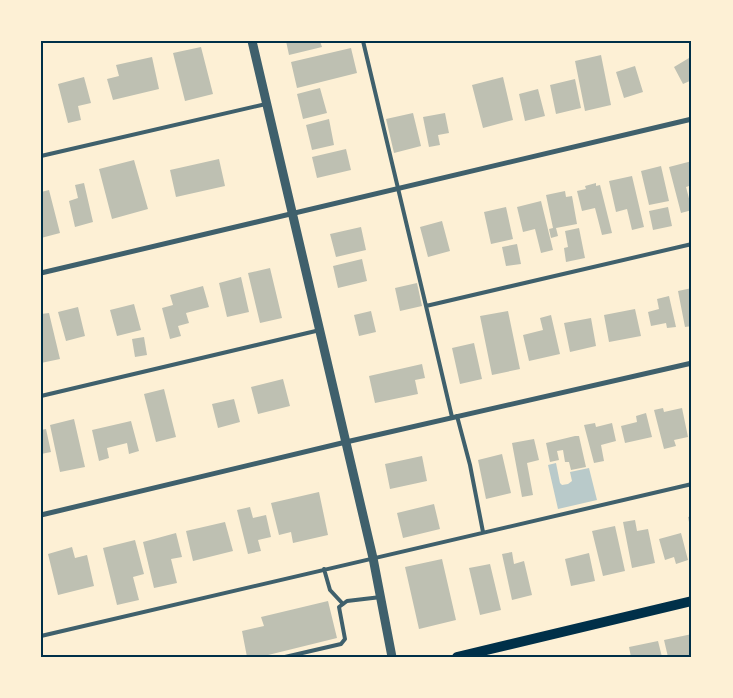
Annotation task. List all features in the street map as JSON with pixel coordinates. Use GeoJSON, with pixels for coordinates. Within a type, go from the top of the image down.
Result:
{"type":"FeatureCollection","features":[{"type":"Feature","properties":{"kind":"main road"},"geometry":{"type":"LineString","coordinates":[[457,657],[482,654],[692,601]]}},
{"type":"Feature","properties":{"kind":"street"},"geometry":{"type":"LineString","coordinates":[[252,41],[373,558],[392,657]]}},
{"type":"Feature","properties":{"kind":"street"},"geometry":{"type":"LineString","coordinates":[[41,273],[692,119]]}},
{"type":"Feature","properties":{"kind":"street"},"geometry":{"type":"LineString","coordinates":[[41,515],[346,442],[692,363]]}},
{"type":"Feature","properties":{"kind":"lane"},"geometry":{"type":"LineString","coordinates":[[363,41],[454,417],[470,465],[483,532]]}},
{"type":"Feature","properties":{"kind":"lane"},"geometry":{"type":"LineString","coordinates":[[41,156],[267,104]]}},
{"type":"Feature","properties":{"kind":"lane"},"geometry":{"type":"LineString","coordinates":[[426,306],[692,244]]}},
{"type":"Feature","properties":{"kind":"lane"},"geometry":{"type":"LineString","coordinates":[[41,396],[320,330]]}},
{"type":"Feature","properties":{"kind":"lane"},"geometry":{"type":"LineString","coordinates":[[41,636],[692,484]]}},
{"type":"Feature","properties":{"kind":"lane"},"geometry":{"type":"LineString","coordinates":[[324,569],[330,590],[343,604]]}},
{"type":"Feature","properties":{"kind":"lane"},"geometry":{"type":"LineString","coordinates":[[284,657],[340,644],[345,639],[339,607],[347,601],[381,597]]}},
{"type":"Feature","properties":{"kind":"shaded area"},"geometry":{"type":"Polygon","coordinates":[[[556,463],[562,485],[572,481],[570,472],[589,468],[597,500],[558,509],[548,465],[556,463]]]}},
{"type":"Feature","properties":{"kind":"building"},"geometry":{"type":"Polygon","coordinates":[[[286,41],[320,41],[322,47],[289,55],[286,41]]]}},
{"type":"Feature","properties":{"kind":"building"},"geometry":{"type":"Polygon","coordinates":[[[201,47],[213,94],[185,101],[173,53],[201,47]]]}},
{"type":"Feature","properties":{"kind":"building"},"geometry":{"type":"Polygon","coordinates":[[[351,48],[357,73],[297,88],[291,62],[351,48]]]}},
{"type":"Feature","properties":{"kind":"building"},"geometry":{"type":"Polygon","coordinates":[[[601,55],[611,105],[585,111],[575,61],[601,55]]]}},
{"type":"Feature","properties":{"kind":"building"},"geometry":{"type":"Polygon","coordinates":[[[152,57],[159,89],[113,100],[107,79],[119,76],[116,65],[152,57]]]}},
{"type":"Feature","properties":{"kind":"building"},"geometry":{"type":"Polygon","coordinates":[[[689,58],[692,63],[692,80],[683,84],[674,67],[689,58]]]}},
{"type":"Feature","properties":{"kind":"building"},"geometry":{"type":"Polygon","coordinates":[[[635,66],[643,92],[624,98],[616,72],[635,66]]]}},
{"type":"Feature","properties":{"kind":"building"},"geometry":{"type":"Polygon","coordinates":[[[84,77],[91,103],[78,106],[81,120],[68,123],[58,84],[84,77]]]}},
{"type":"Feature","properties":{"kind":"building"},"geometry":{"type":"Polygon","coordinates":[[[503,77],[513,120],[483,128],[472,85],[503,77]]]}},
{"type":"Feature","properties":{"kind":"building"},"geometry":{"type":"Polygon","coordinates":[[[575,79],[581,108],[556,114],[550,85],[575,79]]]}},
{"type":"Feature","properties":{"kind":"building"},"geometry":{"type":"Polygon","coordinates":[[[320,88],[327,113],[303,119],[297,94],[320,88]]]}},
{"type":"Feature","properties":{"kind":"building"},"geometry":{"type":"Polygon","coordinates":[[[538,89],[545,116],[525,121],[519,94],[538,89]]]}},
{"type":"Feature","properties":{"kind":"building"},"geometry":{"type":"Polygon","coordinates":[[[413,113],[421,146],[394,153],[386,119],[413,113]]]}},
{"type":"Feature","properties":{"kind":"building"},"geometry":{"type":"Polygon","coordinates":[[[445,113],[449,133],[438,135],[440,145],[429,147],[423,117],[445,113]]]}},
{"type":"Feature","properties":{"kind":"building"},"geometry":{"type":"Polygon","coordinates":[[[329,119],[334,145],[312,150],[306,125],[329,119]]]}},
{"type":"Feature","properties":{"kind":"building"},"geometry":{"type":"Polygon","coordinates":[[[346,149],[351,170],[317,178],[312,157],[346,149]]]}},
{"type":"Feature","properties":{"kind":"building"},"geometry":{"type":"Polygon","coordinates":[[[219,159],[225,186],[176,197],[170,170],[219,159]]]}},
{"type":"Feature","properties":{"kind":"building"},"geometry":{"type":"Polygon","coordinates":[[[134,160],[148,209],[112,219],[99,169],[134,160]]]}},
{"type":"Feature","properties":{"kind":"building"},"geometry":{"type":"Polygon","coordinates":[[[692,161],[692,185],[686,187],[692,210],[681,213],[669,167],[692,161]]]}},
{"type":"Feature","properties":{"kind":"building"},"geometry":{"type":"Polygon","coordinates":[[[661,166],[669,201],[649,205],[641,171],[661,166]]]}},
{"type":"Feature","properties":{"kind":"building"},"geometry":{"type":"Polygon","coordinates":[[[632,176],[644,227],[632,230],[627,209],[616,212],[609,181],[632,176]]]}},
{"type":"Feature","properties":{"kind":"building"},"geometry":{"type":"Polygon","coordinates":[[[84,183],[93,222],[75,227],[69,201],[78,198],[75,185],[84,183]]]}},
{"type":"Feature","properties":{"kind":"building"},"geometry":{"type":"Polygon","coordinates":[[[596,183],[596,186],[600,185],[612,233],[602,235],[595,208],[582,211],[577,191],[586,189],[585,186],[596,183]]]}},
{"type":"Feature","properties":{"kind":"building"},"geometry":{"type":"Polygon","coordinates":[[[49,190],[60,233],[41,238],[41,192],[49,190]]]}},
{"type":"Feature","properties":{"kind":"building"},"geometry":{"type":"Polygon","coordinates":[[[565,191],[566,197],[572,196],[577,224],[556,228],[558,236],[551,238],[549,229],[553,228],[546,195],[565,191]]]}},
{"type":"Feature","properties":{"kind":"building"},"geometry":{"type":"Polygon","coordinates":[[[541,201],[553,250],[541,253],[535,229],[523,232],[517,207],[541,201]]]}},
{"type":"Feature","properties":{"kind":"building"},"geometry":{"type":"Polygon","coordinates":[[[506,207],[513,239],[491,244],[484,212],[506,207]]]}},
{"type":"Feature","properties":{"kind":"building"},"geometry":{"type":"Polygon","coordinates":[[[668,207],[672,226],[653,230],[649,211],[668,207]]]}},
{"type":"Feature","properties":{"kind":"building"},"geometry":{"type":"Polygon","coordinates":[[[442,221],[450,251],[428,257],[420,227],[442,221]]]}},
{"type":"Feature","properties":{"kind":"building"},"geometry":{"type":"Polygon","coordinates":[[[361,227],[366,250],[336,257],[330,234],[361,227]]]}},
{"type":"Feature","properties":{"kind":"building"},"geometry":{"type":"Polygon","coordinates":[[[579,228],[585,258],[566,262],[564,248],[568,247],[565,231],[579,228]]]}},
{"type":"Feature","properties":{"kind":"building"},"geometry":{"type":"Polygon","coordinates":[[[517,244],[521,264],[506,266],[502,247],[517,244]]]}},
{"type":"Feature","properties":{"kind":"building"},"geometry":{"type":"Polygon","coordinates":[[[362,259],[367,281],[338,288],[333,266],[362,259]]]}},
{"type":"Feature","properties":{"kind":"building"},"geometry":{"type":"Polygon","coordinates":[[[270,268],[282,318],[260,323],[248,273],[270,268]]]}},
{"type":"Feature","properties":{"kind":"building"},"geometry":{"type":"Polygon","coordinates":[[[241,277],[249,312],[227,317],[219,283],[241,277]]]}},
{"type":"Feature","properties":{"kind":"building"},"geometry":{"type":"Polygon","coordinates":[[[417,283],[422,306],[400,311],[395,288],[417,283]]]}},
{"type":"Feature","properties":{"kind":"building"},"geometry":{"type":"Polygon","coordinates":[[[203,286],[209,307],[186,313],[189,323],[178,326],[181,336],[170,339],[162,308],[173,305],[170,295],[203,286]]]}},
{"type":"Feature","properties":{"kind":"building"},"geometry":{"type":"Polygon","coordinates":[[[692,288],[692,326],[685,327],[678,291],[692,288]]]}},
{"type":"Feature","properties":{"kind":"building"},"geometry":{"type":"Polygon","coordinates":[[[669,296],[676,327],[667,328],[666,323],[651,326],[648,312],[659,309],[657,299],[669,296]]]}},
{"type":"Feature","properties":{"kind":"building"},"geometry":{"type":"Polygon","coordinates":[[[134,304],[141,330],[117,336],[110,310],[134,304]]]}},
{"type":"Feature","properties":{"kind":"building"},"geometry":{"type":"Polygon","coordinates":[[[78,307],[85,336],[66,341],[58,312],[78,307]]]}},
{"type":"Feature","properties":{"kind":"building"},"geometry":{"type":"Polygon","coordinates":[[[635,309],[641,336],[609,342],[604,315],[635,309]]]}},
{"type":"Feature","properties":{"kind":"building"},"geometry":{"type":"Polygon","coordinates":[[[371,311],[376,332],[359,336],[354,315],[371,311]]]}},
{"type":"Feature","properties":{"kind":"building"},"geometry":{"type":"Polygon","coordinates":[[[508,311],[520,369],[492,375],[480,316],[508,311]]]}},
{"type":"Feature","properties":{"kind":"building"},"geometry":{"type":"Polygon","coordinates":[[[49,313],[60,359],[41,363],[41,314],[49,313]]]}},
{"type":"Feature","properties":{"kind":"building"},"geometry":{"type":"Polygon","coordinates":[[[551,315],[560,354],[529,361],[523,335],[543,330],[540,318],[551,315]]]}},
{"type":"Feature","properties":{"kind":"building"},"geometry":{"type":"Polygon","coordinates":[[[591,318],[596,346],[570,352],[564,323],[591,318]]]}},
{"type":"Feature","properties":{"kind":"building"},"geometry":{"type":"Polygon","coordinates":[[[144,337],[147,355],[135,357],[132,339],[144,337]]]}},
{"type":"Feature","properties":{"kind":"building"},"geometry":{"type":"Polygon","coordinates":[[[474,343],[482,379],[460,384],[452,348],[474,343]]]}},
{"type":"Feature","properties":{"kind":"building"},"geometry":{"type":"Polygon","coordinates":[[[422,364],[425,378],[415,380],[418,394],[375,403],[369,376],[422,364]]]}},
{"type":"Feature","properties":{"kind":"building"},"geometry":{"type":"Polygon","coordinates":[[[283,379],[290,406],[258,414],[251,387],[283,379]]]}},
{"type":"Feature","properties":{"kind":"building"},"geometry":{"type":"Polygon","coordinates":[[[164,389],[176,437],[156,442],[144,394],[164,389]]]}},
{"type":"Feature","properties":{"kind":"building"},"geometry":{"type":"Polygon","coordinates":[[[234,399],[240,422],[218,428],[212,404],[234,399]]]}},
{"type":"Feature","properties":{"kind":"building"},"geometry":{"type":"Polygon","coordinates":[[[663,408],[664,412],[682,408],[688,437],[674,440],[676,446],[664,449],[654,410],[663,408]]]}},
{"type":"Feature","properties":{"kind":"building"},"geometry":{"type":"Polygon","coordinates":[[[646,413],[652,437],[625,443],[621,426],[637,422],[636,416],[646,413]]]}},
{"type":"Feature","properties":{"kind":"building"},"geometry":{"type":"Polygon","coordinates":[[[74,419],[85,467],[60,472],[50,425],[74,419]]]}},
{"type":"Feature","properties":{"kind":"building"},"geometry":{"type":"Polygon","coordinates":[[[131,421],[139,451],[129,454],[127,443],[107,448],[109,458],[99,461],[92,430],[131,421]]]}},
{"type":"Feature","properties":{"kind":"building"},"geometry":{"type":"Polygon","coordinates":[[[595,423],[596,427],[612,423],[616,441],[601,445],[604,461],[594,463],[584,425],[595,423]]]}},
{"type":"Feature","properties":{"kind":"building"},"geometry":{"type":"Polygon","coordinates":[[[46,429],[51,452],[41,454],[41,430],[46,429]]]}},
{"type":"Feature","properties":{"kind":"building"},"geometry":{"type":"Polygon","coordinates":[[[579,436],[586,467],[571,470],[569,462],[565,462],[563,450],[557,451],[559,460],[550,462],[546,443],[579,436]]]}},
{"type":"Feature","properties":{"kind":"building"},"geometry":{"type":"Polygon","coordinates":[[[534,439],[539,460],[527,463],[533,495],[522,497],[512,443],[534,439]]]}},
{"type":"Feature","properties":{"kind":"building"},"geometry":{"type":"Polygon","coordinates":[[[502,454],[511,493],[486,499],[478,460],[502,454]]]}},
{"type":"Feature","properties":{"kind":"building"},"geometry":{"type":"Polygon","coordinates":[[[422,456],[427,481],[390,489],[385,464],[422,456]]]}},
{"type":"Feature","properties":{"kind":"building"},"geometry":{"type":"Polygon","coordinates":[[[319,492],[328,535],[293,543],[291,532],[279,535],[271,503],[319,492]]]}},
{"type":"Feature","properties":{"kind":"building"},"geometry":{"type":"Polygon","coordinates":[[[434,504],[440,529],[403,538],[397,513],[434,504]]]}},
{"type":"Feature","properties":{"kind":"building"},"geometry":{"type":"Polygon","coordinates":[[[250,507],[253,518],[266,515],[271,537],[258,540],[261,551],[248,554],[237,510],[250,507]]]}},
{"type":"Feature","properties":{"kind":"building"},"geometry":{"type":"Polygon","coordinates":[[[692,516],[692,532],[691,532],[688,517],[692,516]]]}},
{"type":"Feature","properties":{"kind":"building"},"geometry":{"type":"Polygon","coordinates":[[[635,520],[637,531],[648,529],[655,563],[632,568],[623,522],[635,520]]]}},
{"type":"Feature","properties":{"kind":"building"},"geometry":{"type":"Polygon","coordinates":[[[225,522],[233,551],[193,561],[186,531],[225,522]]]}},
{"type":"Feature","properties":{"kind":"building"},"geometry":{"type":"Polygon","coordinates":[[[615,526],[625,571],[603,576],[592,531],[615,526]]]}},
{"type":"Feature","properties":{"kind":"building"},"geometry":{"type":"Polygon","coordinates":[[[176,533],[182,557],[171,559],[177,583],[154,588],[143,542],[176,533]]]}},
{"type":"Feature","properties":{"kind":"building"},"geometry":{"type":"Polygon","coordinates":[[[681,533],[688,560],[676,564],[674,557],[665,560],[659,539],[681,533]]]}},
{"type":"Feature","properties":{"kind":"building"},"geometry":{"type":"Polygon","coordinates":[[[135,540],[144,574],[133,577],[139,600],[117,605],[103,548],[135,540]]]}},
{"type":"Feature","properties":{"kind":"building"},"geometry":{"type":"Polygon","coordinates":[[[72,547],[75,558],[87,555],[94,586],[58,595],[48,554],[72,547]]]}},
{"type":"Feature","properties":{"kind":"building"},"geometry":{"type":"Polygon","coordinates":[[[512,552],[514,564],[524,561],[532,595],[512,600],[502,554],[512,552]]]}},
{"type":"Feature","properties":{"kind":"building"},"geometry":{"type":"Polygon","coordinates":[[[589,553],[595,581],[571,586],[565,559],[589,553]]]}},
{"type":"Feature","properties":{"kind":"building"},"geometry":{"type":"Polygon","coordinates":[[[442,559],[456,620],[419,629],[405,567],[442,559]]]}},
{"type":"Feature","properties":{"kind":"building"},"geometry":{"type":"Polygon","coordinates":[[[490,564],[501,610],[480,615],[469,568],[490,564]]]}},
{"type":"Feature","properties":{"kind":"building"},"geometry":{"type":"Polygon","coordinates":[[[328,601],[337,638],[260,657],[247,657],[242,631],[264,626],[261,617],[328,601]]]}},
{"type":"Feature","properties":{"kind":"building"},"geometry":{"type":"Polygon","coordinates":[[[692,634],[692,657],[668,657],[664,640],[692,634]]]}},
{"type":"Feature","properties":{"kind":"building"},"geometry":{"type":"Polygon","coordinates":[[[658,641],[662,657],[631,657],[629,647],[658,641]]]}}]}
